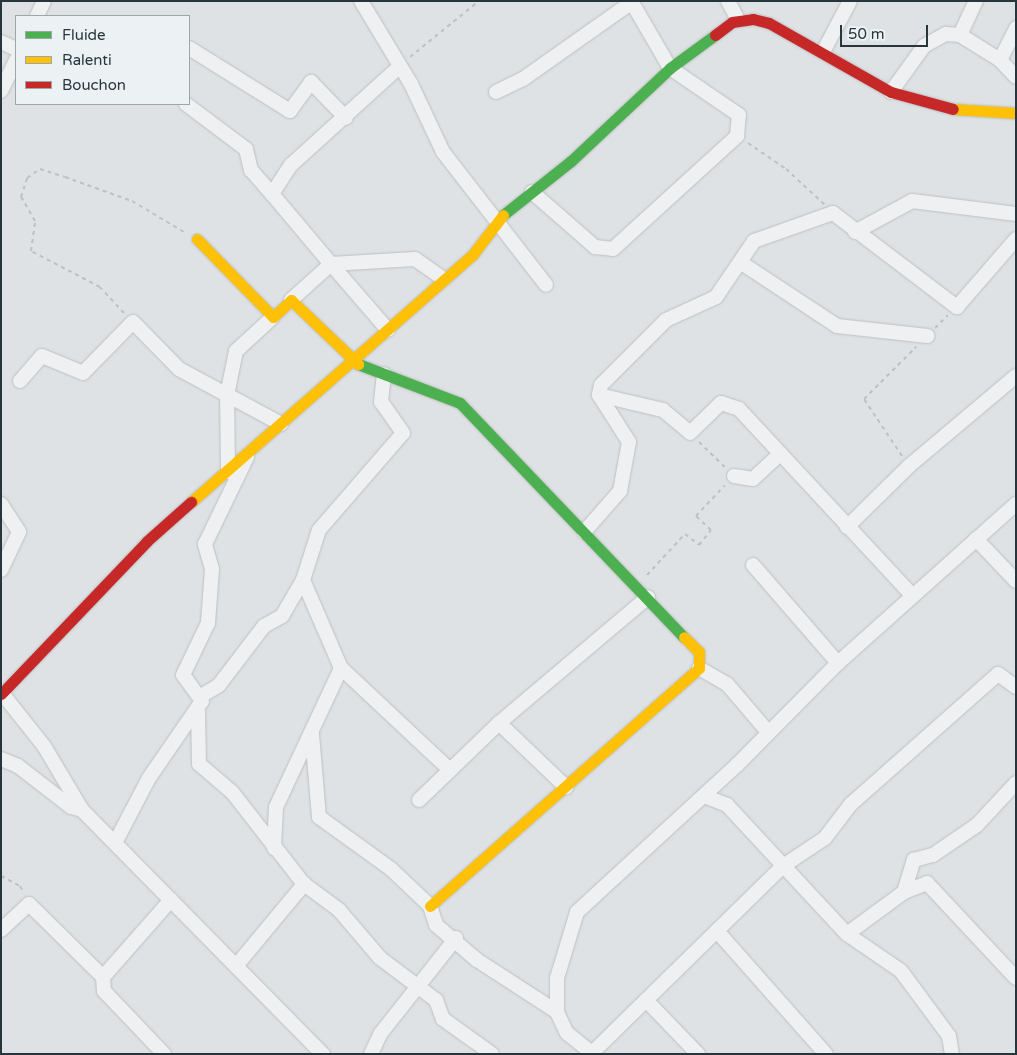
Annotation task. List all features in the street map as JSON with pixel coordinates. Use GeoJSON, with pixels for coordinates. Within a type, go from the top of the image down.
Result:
{"type":"FeatureCollection","features":[{"type":"Feature","properties":{"kind":"street"},"geometry":{"type":"LineString","coordinates":[[37,15],[44,1]]}},
{"type":"Feature","properties":{"kind":"street"},"geometry":{"type":"LineString","coordinates":[[361,1],[399,67],[443,152],[499,218],[546,285]]}},
{"type":"Feature","properties":{"kind":"street"},"geometry":{"type":"LineString","coordinates":[[496,92],[523,79],[631,1],[670,68],[739,115],[737,136],[613,249],[595,247],[532,192]]}},
{"type":"Feature","properties":{"kind":"street"},"geometry":{"type":"LineString","coordinates":[[728,1],[738,20]]}},
{"type":"Feature","properties":{"kind":"street"},"geometry":{"type":"LineString","coordinates":[[823,52],[850,1]]}},
{"type":"Feature","properties":{"kind":"street"},"geometry":{"type":"LineString","coordinates":[[960,34],[976,1]]}},
{"type":"Feature","properties":{"kind":"street"},"geometry":{"type":"LineString","coordinates":[[323,1054],[82,810],[44,746],[2,693],[147,541],[250,453],[473,254],[499,218],[532,192],[670,68],[738,20],[770,23],[891,92],[953,109],[1016,113]]}},
{"type":"Feature","properties":{"kind":"street"},"geometry":{"type":"LineString","coordinates":[[1000,60],[1016,28]]}},
{"type":"Feature","properties":{"kind":"street"},"geometry":{"type":"LineString","coordinates":[[891,92],[934,37],[960,34],[1000,60],[1016,76]]}},
{"type":"Feature","properties":{"kind":"street"},"geometry":{"type":"LineString","coordinates":[[1,42],[15,49]]}},
{"type":"Feature","properties":{"kind":"street"},"geometry":{"type":"LineString","coordinates":[[190,49],[290,111],[311,82],[346,118]]}},
{"type":"Feature","properties":{"kind":"street"},"geometry":{"type":"LineString","coordinates":[[1,91],[15,62]]}},
{"type":"Feature","properties":{"kind":"street"},"geometry":{"type":"LineString","coordinates":[[272,194],[291,165],[346,118],[399,67]]}},
{"type":"Feature","properties":{"kind":"street"},"geometry":{"type":"LineString","coordinates":[[187,105],[246,149],[251,170],[388,330]]}},
{"type":"Feature","properties":{"kind":"street"},"geometry":{"type":"LineString","coordinates":[[855,232],[912,201],[1016,214]]}},
{"type":"Feature","properties":{"kind":"street"},"geometry":{"type":"LineString","coordinates":[[599,395],[613,370],[666,320],[716,296],[754,240],[833,213],[855,232],[957,307],[1016,239]]}},
{"type":"Feature","properties":{"kind":"street"},"geometry":{"type":"LineString","coordinates":[[197,239],[273,317]]}},
{"type":"Feature","properties":{"kind":"street"},"geometry":{"type":"LineString","coordinates":[[228,472],[227,395],[236,351],[331,264],[415,259],[444,279]]}},
{"type":"Feature","properties":{"kind":"street"},"geometry":{"type":"LineString","coordinates":[[740,262],[837,326],[927,336]]}},
{"type":"Feature","properties":{"kind":"street"},"geometry":{"type":"LineString","coordinates":[[291,300],[352,362],[460,403],[638,586],[699,652],[699,668],[430,906]]}},
{"type":"Feature","properties":{"kind":"street"},"geometry":{"type":"LineString","coordinates":[[20,381],[42,356],[83,373],[133,322],[179,369],[281,424]]}},
{"type":"Feature","properties":{"kind":"street"},"geometry":{"type":"LineString","coordinates":[[384,374],[381,402],[402,433],[319,530],[303,580],[282,616],[264,626],[219,685],[201,696],[198,710],[200,764],[232,792],[274,849],[304,884],[339,910],[380,958],[419,985],[436,1000],[444,1019],[492,1054]]}},
{"type":"Feature","properties":{"kind":"street"},"geometry":{"type":"LineString","coordinates":[[847,527],[909,466],[1016,376]]}},
{"type":"Feature","properties":{"kind":"street"},"geometry":{"type":"LineString","coordinates":[[599,395],[664,410],[690,433],[721,403],[739,409],[912,595]]}},
{"type":"Feature","properties":{"kind":"street"},"geometry":{"type":"LineString","coordinates":[[584,532],[620,491],[628,442],[599,395]]}},
{"type":"Feature","properties":{"kind":"street"},"geometry":{"type":"LineString","coordinates":[[201,696],[183,675],[208,623],[212,570],[204,544],[250,453]]}},
{"type":"Feature","properties":{"kind":"street"},"geometry":{"type":"LineString","coordinates":[[734,476],[753,480],[780,455]]}},
{"type":"Feature","properties":{"kind":"street"},"geometry":{"type":"LineString","coordinates":[[1,504],[19,532],[1,570]]}},
{"type":"Feature","properties":{"kind":"street"},"geometry":{"type":"LineString","coordinates":[[1015,684],[998,674],[851,804],[825,838],[783,866],[592,1054],[567,1033],[557,1012],[557,978],[577,912],[704,796],[838,663],[1016,504]]}},
{"type":"Feature","properties":{"kind":"street"},"geometry":{"type":"LineString","coordinates":[[976,539],[1016,581]]}},
{"type":"Feature","properties":{"kind":"street"},"geometry":{"type":"LineString","coordinates":[[753,565],[838,663]]}},
{"type":"Feature","properties":{"kind":"street"},"geometry":{"type":"LineString","coordinates":[[303,580],[341,668],[450,770]]}},
{"type":"Feature","properties":{"kind":"street"},"geometry":{"type":"LineString","coordinates":[[419,800],[499,723],[648,597]]}},
{"type":"Feature","properties":{"kind":"street"},"geometry":{"type":"LineString","coordinates":[[274,849],[276,807],[312,734],[341,668]]}},
{"type":"Feature","properties":{"kind":"street"},"geometry":{"type":"LineString","coordinates":[[699,668],[727,684],[768,732]]}},
{"type":"Feature","properties":{"kind":"street"},"geometry":{"type":"LineString","coordinates":[[115,843],[149,778],[198,710]]}},
{"type":"Feature","properties":{"kind":"street"},"geometry":{"type":"LineString","coordinates":[[499,723],[566,787]]}},
{"type":"Feature","properties":{"kind":"street"},"geometry":{"type":"LineString","coordinates":[[312,734],[319,817],[391,869],[430,906],[436,925],[456,938],[477,960],[557,1012]]}},
{"type":"Feature","properties":{"kind":"street"},"geometry":{"type":"LineString","coordinates":[[1,759],[18,766],[71,807],[82,810]]}},
{"type":"Feature","properties":{"kind":"street"},"geometry":{"type":"LineString","coordinates":[[904,892],[914,860],[933,855],[977,825],[1016,783]]}},
{"type":"Feature","properties":{"kind":"street"},"geometry":{"type":"LineString","coordinates":[[704,796],[727,805],[847,934],[901,971],[920,991],[954,1044],[952,1054]]}},
{"type":"Feature","properties":{"kind":"street"},"geometry":{"type":"LineString","coordinates":[[236,966],[304,884]]}},
{"type":"Feature","properties":{"kind":"street"},"geometry":{"type":"LineString","coordinates":[[847,934],[904,892],[927,884],[932,887],[1016,978]]}},
{"type":"Feature","properties":{"kind":"street"},"geometry":{"type":"LineString","coordinates":[[102,977],[171,900]]}},
{"type":"Feature","properties":{"kind":"street"},"geometry":{"type":"LineString","coordinates":[[1,930],[29,904],[102,977],[104,992],[157,1051]]}},
{"type":"Feature","properties":{"kind":"street"},"geometry":{"type":"LineString","coordinates":[[717,931],[826,1054]]}},
{"type":"Feature","properties":{"kind":"street"},"geometry":{"type":"LineString","coordinates":[[371,1054],[381,1033],[456,938]]}},
{"type":"Feature","properties":{"kind":"street"},"geometry":{"type":"LineString","coordinates":[[646,1000],[698,1054]]}},
{"type":"Feature","properties":{"kind":"path"},"geometry":{"type":"LineString","coordinates":[[399,67],[479,1]]}},
{"type":"Feature","properties":{"kind":"path"},"geometry":{"type":"LineString","coordinates":[[737,136],[786,169],[833,213]]}},
{"type":"Feature","properties":{"kind":"path"},"geometry":{"type":"LineString","coordinates":[[133,322],[100,287],[31,251],[35,221],[21,197],[27,178],[40,169],[66,177],[132,201],[197,239]]}},
{"type":"Feature","properties":{"kind":"path"},"geometry":{"type":"LineString","coordinates":[[909,466],[864,399],[957,307]]}},
{"type":"Feature","properties":{"kind":"path"},"geometry":{"type":"LineString","coordinates":[[638,586],[685,534],[699,545],[711,530],[696,516],[734,476],[690,433]]}},
{"type":"Feature","properties":{"kind":"path"},"geometry":{"type":"LineString","coordinates":[[1,876],[20,886],[29,904]]}},
{"type":"Feature","properties":{"kind":"traffic: fast"},"geometry":{"type":"LineString","coordinates":[[503,215],[571,161],[670,68],[715,35]]}},
{"type":"Feature","properties":{"kind":"traffic: fast"},"geometry":{"type":"LineString","coordinates":[[358,364],[460,403],[684,637]]}},
{"type":"Feature","properties":{"kind":"traffic: slow"},"geometry":{"type":"LineString","coordinates":[[953,109],[1016,113]]}},
{"type":"Feature","properties":{"kind":"traffic: slow"},"geometry":{"type":"LineString","coordinates":[[191,502],[473,254],[503,215]]}},
{"type":"Feature","properties":{"kind":"traffic: slow"},"geometry":{"type":"LineString","coordinates":[[197,239],[273,317],[291,300],[358,364]]}},
{"type":"Feature","properties":{"kind":"traffic: slow"},"geometry":{"type":"LineString","coordinates":[[430,906],[699,668],[699,652],[684,637]]}},
{"type":"Feature","properties":{"kind":"traffic: jam"},"geometry":{"type":"LineString","coordinates":[[715,35],[732,22],[753,19],[769,23],[891,92],[953,109]]}},
{"type":"Feature","properties":{"kind":"traffic: jam"},"geometry":{"type":"LineString","coordinates":[[1,694],[147,541],[191,502]]}}]}
